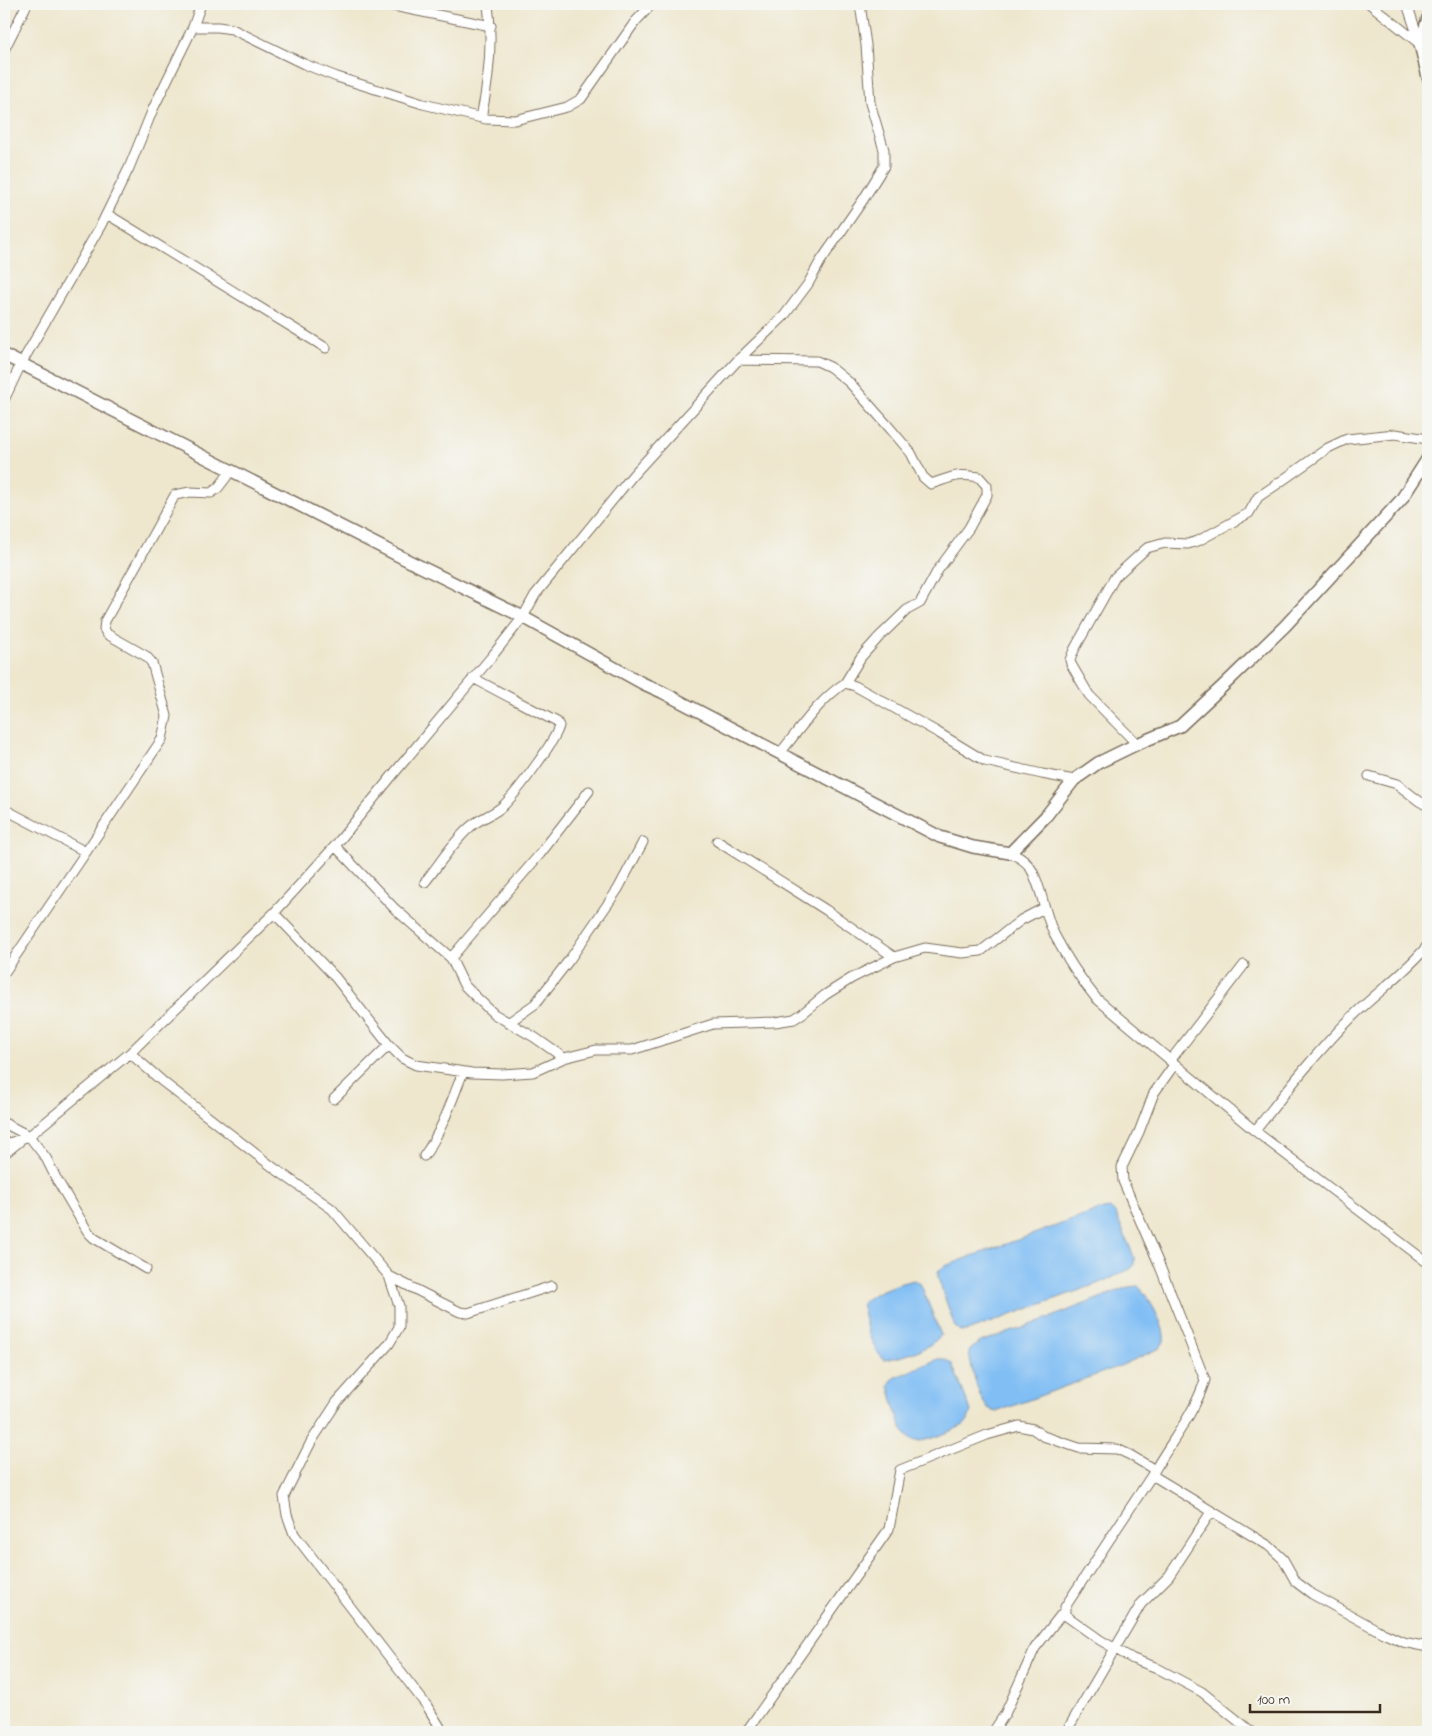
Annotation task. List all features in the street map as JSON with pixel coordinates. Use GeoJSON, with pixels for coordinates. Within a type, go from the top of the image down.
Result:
{"type":"FeatureCollection","features":[{"type":"Feature","properties":{"kind":"street"},"geometry":{"type":"LineString","coordinates":[[4,50],[27,4]]}},
{"type":"Feature","properties":{"kind":"street"},"geometry":{"type":"LineString","coordinates":[[4,400],[20,364],[107,214],[129,168],[153,109],[193,27],[201,4]]}},
{"type":"Feature","properties":{"kind":"street"},"geometry":{"type":"LineString","coordinates":[[384,4],[491,26]]}},
{"type":"Feature","properties":{"kind":"street"},"geometry":{"type":"LineString","coordinates":[[481,118],[489,78],[491,26],[488,4]]}},
{"type":"Feature","properties":{"kind":"street"},"geometry":{"type":"LineString","coordinates":[[193,27],[232,29],[304,64],[337,77],[423,104],[481,118],[515,120],[567,107],[580,99],[635,22],[652,4]]}},
{"type":"Feature","properties":{"kind":"street"},"geometry":{"type":"LineString","coordinates":[[4,1154],[130,1053],[274,913],[335,846],[474,678],[523,617],[535,595],[633,475],[738,360],[784,316],[808,284],[820,262],[884,166],[884,150],[870,103],[866,45],[860,4]]}},
{"type":"Feature","properties":{"kind":"street"},"geometry":{"type":"LineString","coordinates":[[1370,4],[1420,44]]}},
{"type":"Feature","properties":{"kind":"street"},"geometry":{"type":"LineString","coordinates":[[1406,4],[1420,44],[1428,77]]}},
{"type":"Feature","properties":{"kind":"street"},"geometry":{"type":"LineString","coordinates":[[1420,44],[1428,18]]}},
{"type":"Feature","properties":{"kind":"street"},"geometry":{"type":"LineString","coordinates":[[107,214],[326,348]]}},
{"type":"Feature","properties":{"kind":"street"},"geometry":{"type":"LineString","coordinates":[[4,354],[20,364],[231,471],[523,617],[642,683],[940,837],[973,847],[1010,853],[1022,858],[1030,867],[1035,877],[1053,932],[1075,973],[1096,998],[1255,1131],[1428,1263]]}},
{"type":"Feature","properties":{"kind":"street"},"geometry":{"type":"LineString","coordinates":[[738,360],[817,361],[830,367],[850,383],[888,426],[911,453],[923,477],[931,484],[951,476],[963,474],[980,476],[987,486],[987,495],[969,528],[938,570],[920,603],[907,610],[879,637],[861,658],[846,683],[837,688],[806,721],[780,753]]}},
{"type":"Feature","properties":{"kind":"street"},"geometry":{"type":"LineString","coordinates":[[1136,744],[1089,694],[1070,664],[1074,650],[1094,611],[1123,568],[1147,548],[1165,543],[1188,544],[1198,541],[1249,513],[1255,501],[1263,492],[1273,488],[1328,448],[1347,439],[1395,434],[1428,439]]}},
{"type":"Feature","properties":{"kind":"street"},"geometry":{"type":"LineString","coordinates":[[1010,853],[1046,816],[1074,780],[1098,763],[1136,744],[1180,726],[1285,626],[1400,500],[1428,458]]}},
{"type":"Feature","properties":{"kind":"street"},"geometry":{"type":"LineString","coordinates":[[4,973],[162,739],[167,716],[152,663],[146,656],[107,634],[104,629],[105,621],[175,495],[190,492],[211,493],[218,488],[231,471]]}},
{"type":"Feature","properties":{"kind":"street"},"geometry":{"type":"LineString","coordinates":[[425,882],[468,829],[504,805],[557,734],[559,726],[553,720],[474,678]]}},
{"type":"Feature","properties":{"kind":"street"},"geometry":{"type":"LineString","coordinates":[[846,683],[855,686],[929,727],[985,761],[1074,780]]}},
{"type":"Feature","properties":{"kind":"street"},"geometry":{"type":"LineString","coordinates":[[1369,776],[1398,784],[1428,806]]}},
{"type":"Feature","properties":{"kind":"street"},"geometry":{"type":"LineString","coordinates":[[451,958],[540,854],[589,791]]}},
{"type":"Feature","properties":{"kind":"street"},"geometry":{"type":"LineString","coordinates":[[4,808],[86,852]]}},
{"type":"Feature","properties":{"kind":"street"},"geometry":{"type":"LineString","coordinates":[[717,840],[826,910],[894,957]]}},
{"type":"Feature","properties":{"kind":"street"},"geometry":{"type":"LineString","coordinates":[[508,1023],[535,1004],[554,980],[618,889],[643,842]]}},
{"type":"Feature","properties":{"kind":"street"},"geometry":{"type":"LineString","coordinates":[[335,846],[396,909],[451,958],[464,985],[494,1014],[534,1037],[564,1058]]}},
{"type":"Feature","properties":{"kind":"street"},"geometry":{"type":"LineString","coordinates":[[274,913],[335,977],[389,1045],[402,1058],[416,1065],[463,1072],[502,1074],[533,1072],[564,1058],[596,1050],[632,1050],[713,1024],[794,1019],[824,995],[894,957],[925,948],[962,953],[981,951],[1021,920],[1044,908]]}},
{"type":"Feature","properties":{"kind":"street"},"geometry":{"type":"LineString","coordinates":[[1255,1131],[1304,1069],[1344,1026],[1428,945]]}},
{"type":"Feature","properties":{"kind":"street"},"geometry":{"type":"LineString","coordinates":[[994,1732],[1005,1714],[1035,1648],[1064,1611],[1153,1472],[1199,1398],[1205,1380],[1160,1264],[1123,1181],[1122,1167],[1139,1132],[1154,1092],[1172,1063],[1244,965]]}},
{"type":"Feature","properties":{"kind":"street"},"geometry":{"type":"LineString","coordinates":[[334,1099],[389,1045]]}},
{"type":"Feature","properties":{"kind":"street"},"geometry":{"type":"LineString","coordinates":[[130,1053],[163,1082],[274,1168],[332,1209],[389,1276],[399,1306],[399,1327],[389,1344],[337,1402],[311,1442],[284,1496],[287,1515],[294,1534],[427,1706],[443,1732]]}},
{"type":"Feature","properties":{"kind":"street"},"geometry":{"type":"LineString","coordinates":[[424,1156],[444,1118],[463,1072]]}},
{"type":"Feature","properties":{"kind":"street"},"geometry":{"type":"LineString","coordinates":[[4,1123],[26,1138],[46,1158],[88,1232],[94,1238],[146,1269]]}},
{"type":"Feature","properties":{"kind":"street"},"geometry":{"type":"LineString","coordinates":[[4,1145],[26,1138]]}},
{"type":"Feature","properties":{"kind":"street"},"geometry":{"type":"LineString","coordinates":[[389,1276],[460,1312],[468,1313],[552,1286]]}},
{"type":"Feature","properties":{"kind":"street"},"geometry":{"type":"LineString","coordinates":[[746,1732],[889,1529],[900,1470],[987,1435],[1019,1426],[1033,1429],[1043,1436],[1079,1448],[1117,1449],[1130,1454],[1211,1512],[1269,1546],[1283,1560],[1296,1582],[1312,1594],[1383,1633],[1403,1642],[1428,1648]]}},
{"type":"Feature","properties":{"kind":"street"},"geometry":{"type":"LineString","coordinates":[[1066,1732],[1141,1604],[1169,1576],[1211,1512]]}},
{"type":"Feature","properties":{"kind":"street"},"geometry":{"type":"LineString","coordinates":[[1064,1611],[1064,1615],[1068,1619],[1133,1659],[1155,1667],[1202,1692],[1252,1732]]}},
{"type":"Feature","properties":{"kind":"water"},"geometry":{"type":"Polygon","coordinates":[[[1110,1208],[1116,1214],[1134,1257],[1132,1268],[1105,1281],[967,1331],[960,1331],[955,1327],[938,1278],[938,1271],[945,1266],[1110,1208]]]}},
{"type":"Feature","properties":{"kind":"water"},"geometry":{"type":"Polygon","coordinates":[[[914,1280],[921,1285],[941,1335],[923,1349],[884,1360],[875,1348],[869,1333],[862,1303],[879,1292],[914,1280]]]}},
{"type":"Feature","properties":{"kind":"water"},"geometry":{"type":"Polygon","coordinates":[[[1138,1286],[1151,1303],[1162,1328],[1164,1341],[1160,1348],[1120,1366],[999,1411],[988,1408],[984,1403],[973,1373],[969,1351],[980,1342],[1023,1328],[1128,1287],[1138,1286]]]}},
{"type":"Feature","properties":{"kind":"water"},"geometry":{"type":"Polygon","coordinates":[[[938,1359],[944,1359],[952,1364],[971,1411],[964,1425],[930,1439],[912,1440],[908,1437],[901,1424],[889,1386],[896,1377],[938,1359]]]}}]}
